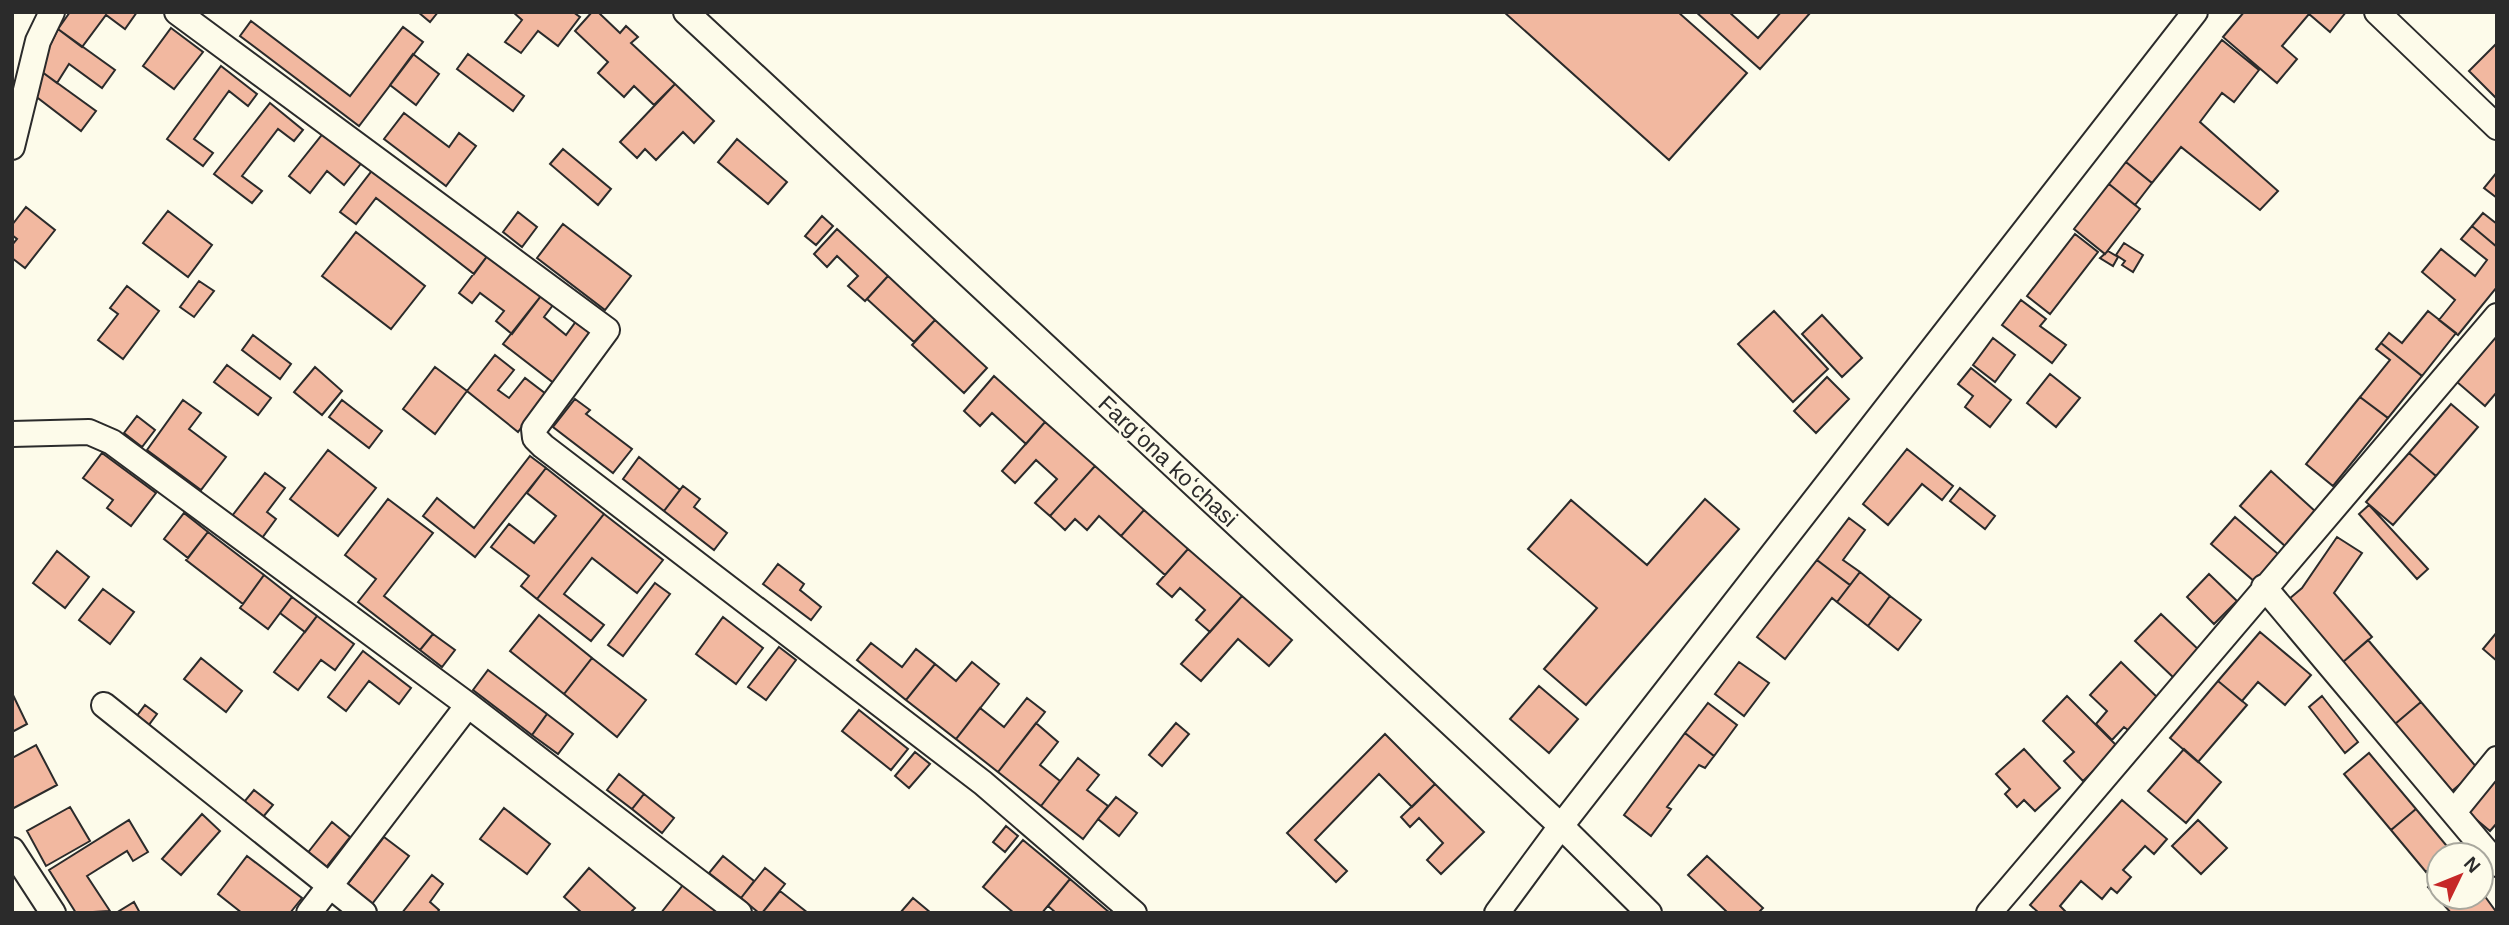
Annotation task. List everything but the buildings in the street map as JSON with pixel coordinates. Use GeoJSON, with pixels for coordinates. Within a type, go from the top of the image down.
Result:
{"type":"FeatureCollection","features":[{"type":"Feature","properties":{"kind":"street"},"geometry":{"type":"LineString","coordinates":[[12,147],[38,41],[52,12]]}},
{"type":"Feature","properties":{"kind":"street"},"geometry":{"type":"LineString","coordinates":[[177,12],[607,330],[534,429],[535,438],[543,446],[983,783],[1134,913]]}},
{"type":"Feature","properties":{"kind":"street","name":"Fargʻona koʻchasi"},"geometry":{"type":"LineString","coordinates":[[686,12],[1561,826],[1649,913]]}},
{"type":"Feature","properties":{"kind":"street"},"geometry":{"type":"LineString","coordinates":[[1497,913],[1561,826],[2195,12]]}},
{"type":"Feature","properties":{"kind":"street"},"geometry":{"type":"LineString","coordinates":[[2377,12],[2497,127]]}},
{"type":"Feature","properties":{"kind":"street"},"geometry":{"type":"LineString","coordinates":[[1989,913],[2497,316]]}},
{"type":"Feature","properties":{"kind":"street"},"geometry":{"type":"LineString","coordinates":[[12,434],[89,432],[112,442],[468,705],[739,913]]}},
{"type":"Feature","properties":{"kind":"street"},"geometry":{"type":"LineString","coordinates":[[2264,587],[2497,864]]}},
{"type":"Feature","properties":{"kind":"street"},"geometry":{"type":"LineString","coordinates":[[104,705],[364,913]]}},
{"type":"Feature","properties":{"kind":"street"},"geometry":{"type":"LineString","coordinates":[[309,913],[468,705]]}},
{"type":"Feature","properties":{"kind":"street"},"geometry":{"type":"LineString","coordinates":[[2454,812],[2497,759]]}},
{"type":"Feature","properties":{"kind":"street"},"geometry":{"type":"LineString","coordinates":[[12,850],[53,913]]}}]}
